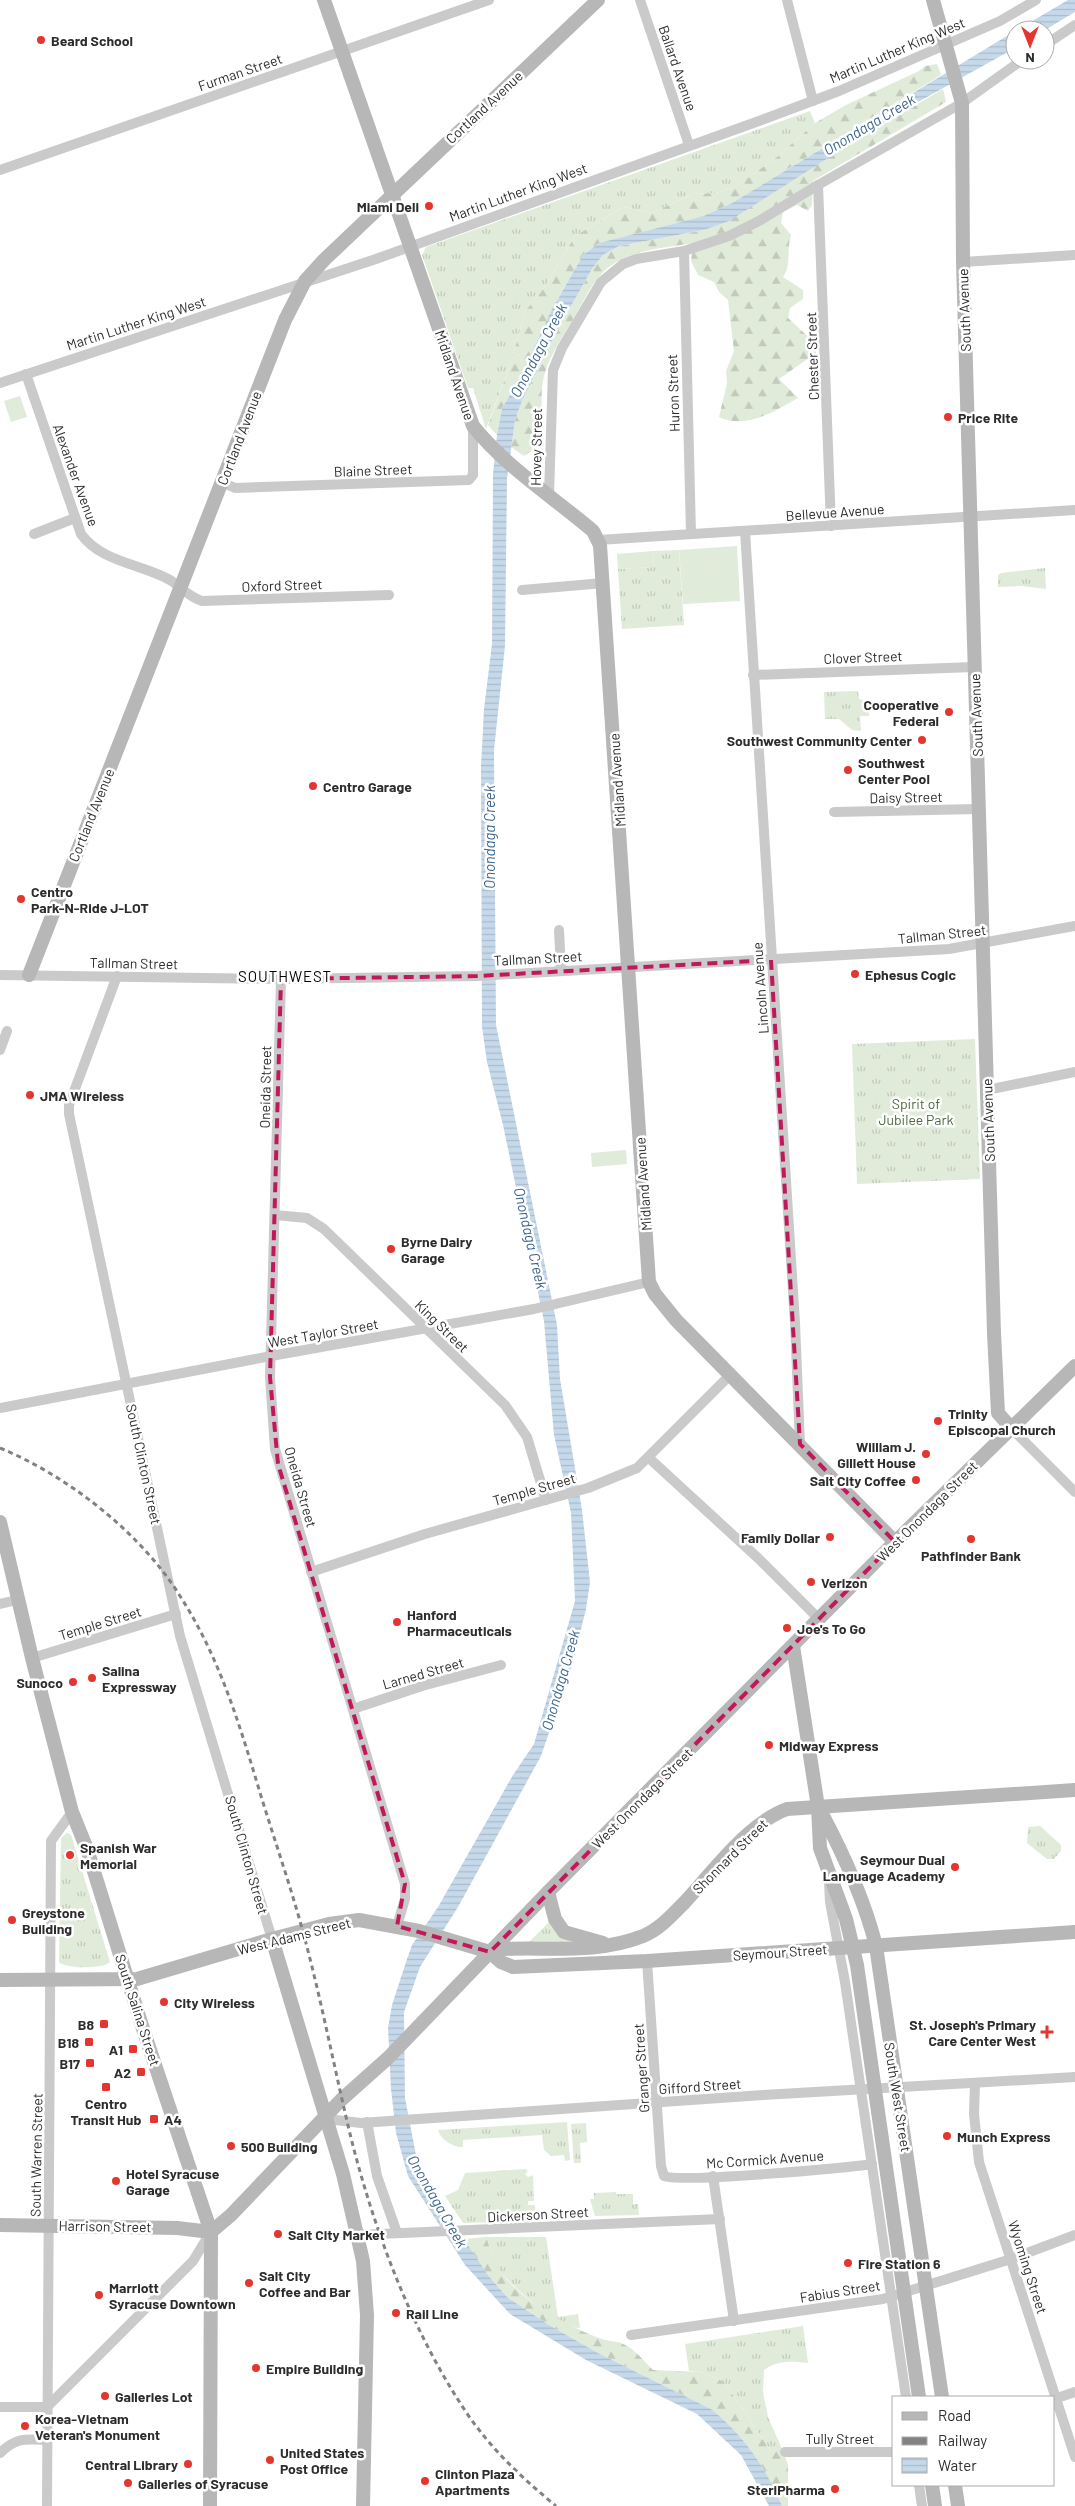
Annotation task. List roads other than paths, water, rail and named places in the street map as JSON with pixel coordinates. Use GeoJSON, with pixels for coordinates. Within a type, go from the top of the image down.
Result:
{"type":"FeatureCollection","features":[{"type":"Feature","properties":{"kind":"main road","name":"Midland Avenue"},"geometry":{"type":"LineString","coordinates":[[324,0],[473,426],[486,442],[517,470],[593,531],[602,554],[649,1282],[654,1294],[676,1320],[895,1542]]}},
{"type":"Feature","properties":{"kind":"main road","name":"Cortland Avenue"},"geometry":{"type":"LineString","coordinates":[[29,975],[285,320],[305,281],[392,193],[598,0]]}},
{"type":"Feature","properties":{"kind":"main road","name":"South Avenue"},"geometry":{"type":"LineString","coordinates":[[933,0],[961,99],[963,262],[978,809],[998,1410],[1011,1428]]}},
{"type":"Feature","properties":{"kind":"main road","name":"West Onondaga Street"},"geometry":{"type":"LineString","coordinates":[[211,2232],[231,2215],[388,2058],[548,1892],[895,1542],[1075,1366]]}},
{"type":"Feature","properties":{"kind":"main road","name":"South Salina Street"},"geometry":{"type":"LineString","coordinates":[[0,1522],[32,1658],[72,1812],[87,1849],[211,2232],[210,2506]]}},
{"type":"Feature","properties":{"kind":"main road","name":"South West Street"},"geometry":{"type":"LineString","coordinates":[[793,1646],[818,1807],[820,1848],[846,1919],[853,1947],[876,2089],[898,2295],[919,2396]]}},
{"type":"Feature","properties":{"kind":"main road","name":"Shonnard Street"},"geometry":{"type":"LineString","coordinates":[[490,1952],[504,1949],[533,1950],[613,1945],[643,1936],[672,1916],[743,1841],[776,1813],[798,1807],[1075,1790]]}},
{"type":"Feature","properties":{"kind":"main road","name":"South West Street"},"geometry":{"type":"LineString","coordinates":[[818,1807],[836,1840],[862,1900],[876,1946],[942,2396]]}},
{"type":"Feature","properties":{"kind":"main road"},"geometry":{"type":"LineString","coordinates":[[548,1892],[555,1918],[564,1932],[613,1945]]}},
{"type":"Feature","properties":{"kind":"main road","name":"West Adams Street"},"geometry":{"type":"LineString","coordinates":[[0,1980],[128,1980],[329,1924],[360,1920],[419,1931],[490,1952]]}},
{"type":"Feature","properties":{"kind":"main road","name":"Seymour Street"},"geometry":{"type":"LineString","coordinates":[[490,1952],[501,1962],[512,1967],[647,1961],[1075,1932]]}},
{"type":"Feature","properties":{"kind":"main road","name":"South Clinton Street"},"geometry":{"type":"LineString","coordinates":[[272,1939],[343,2174],[363,2261],[367,2315],[364,2506]]}},
{"type":"Feature","properties":{"kind":"main road","name":"Harrison Street"},"geometry":{"type":"LineString","coordinates":[[0,2225],[176,2228],[211,2232]]}},
{"type":"Feature","properties":{"kind":"main road"},"geometry":{"type":"LineString","coordinates":[[932,2486],[935,2506]]}},
{"type":"Feature","properties":{"kind":"main road"},"geometry":{"type":"LineString","coordinates":[[955,2486],[958,2506]]}},
{"type":"Feature","properties":{"kind":"street","name":"Furman Street"},"geometry":{"type":"LineString","coordinates":[[0,170],[489,0]]}},
{"type":"Feature","properties":{"kind":"street","name":"Ballard Avenue"},"geometry":{"type":"LineString","coordinates":[[640,0],[689,144]]}},
{"type":"Feature","properties":{"kind":"street"},"geometry":{"type":"LineString","coordinates":[[786,0],[813,101]]}},
{"type":"Feature","properties":{"kind":"street","name":"Martin Luther King West"},"geometry":{"type":"LineString","coordinates":[[0,383],[410,246],[689,144],[813,101],[1000,21],[1036,0]]}},
{"type":"Feature","properties":{"kind":"street"},"geometry":{"type":"LineString","coordinates":[[1055,38],[1075,25]]}},
{"type":"Feature","properties":{"kind":"street"},"geometry":{"type":"LineString","coordinates":[[684,251],[729,236],[759,221],[1006,70]]}},
{"type":"Feature","properties":{"kind":"street","name":"Chester Street"},"geometry":{"type":"LineString","coordinates":[[818,184],[831,526]]}},
{"type":"Feature","properties":{"kind":"street","name":"Hovey Street"},"geometry":{"type":"LineString","coordinates":[[550,495],[553,370],[562,348],[601,282],[616,269],[636,259],[684,251]]}},
{"type":"Feature","properties":{"kind":"street","name":"Huron Street"},"geometry":{"type":"LineString","coordinates":[[684,251],[691,534]]}},
{"type":"Feature","properties":{"kind":"street"},"geometry":{"type":"LineString","coordinates":[[963,262],[1075,255]]}},
{"type":"Feature","properties":{"kind":"street","name":"Alexander Avenue"},"geometry":{"type":"LineString","coordinates":[[26,374],[81,534],[95,549],[170,580],[180,589]]}},
{"type":"Feature","properties":{"kind":"street","name":"Blaine Street"},"geometry":{"type":"LineString","coordinates":[[222,482],[235,488],[469,480],[474,475],[473,426]]}},
{"type":"Feature","properties":{"kind":"street","name":"Bellevue Avenue"},"geometry":{"type":"LineString","coordinates":[[598,540],[1075,510]]}},
{"type":"Feature","properties":{"kind":"street"},"geometry":{"type":"LineString","coordinates":[[34,534],[75,518]]}},
{"type":"Feature","properties":{"kind":"street","name":"Lincoln Avenue"},"geometry":{"type":"LineString","coordinates":[[745,531],[795,1323],[800,1444]]}},
{"type":"Feature","properties":{"kind":"street"},"geometry":{"type":"LineString","coordinates":[[522,590],[604,583]]}},
{"type":"Feature","properties":{"kind":"street","name":"Oxford Street"},"geometry":{"type":"LineString","coordinates":[[180,589],[193,598],[202,601],[389,595]]}},
{"type":"Feature","properties":{"kind":"street","name":"Clover Street"},"geometry":{"type":"LineString","coordinates":[[753,675],[974,667]]}},
{"type":"Feature","properties":{"kind":"street","name":"Daisy Street"},"geometry":{"type":"LineString","coordinates":[[834,812],[978,809]]}},
{"type":"Feature","properties":{"kind":"street","name":"Tallman Street"},"geometry":{"type":"LineString","coordinates":[[0,975],[281,979],[477,976],[949,949],[1075,926]]}},
{"type":"Feature","properties":{"kind":"street"},"geometry":{"type":"LineString","coordinates":[[559,930],[561,970]]}},
{"type":"Feature","properties":{"kind":"street","name":"South Clinton Street"},"geometry":{"type":"LineString","coordinates":[[117,976],[69,1104],[69,1114],[128,1383],[180,1636],[272,1939]]}},
{"type":"Feature","properties":{"kind":"street","name":"Oneida Street"},"geometry":{"type":"LineString","coordinates":[[281,979],[271,1356],[275,1449],[404,1884],[404,1900],[397,1926]]}},
{"type":"Feature","properties":{"kind":"street"},"geometry":{"type":"LineString","coordinates":[[0,1050],[7,1031]]}},
{"type":"Feature","properties":{"kind":"street"},"geometry":{"type":"LineString","coordinates":[[987,1090],[1075,1072]]}},
{"type":"Feature","properties":{"kind":"street","name":"King Street"},"geometry":{"type":"LineString","coordinates":[[275,1215],[307,1218],[314,1221],[505,1405],[517,1420],[533,1451],[546,1500]]}},
{"type":"Feature","properties":{"kind":"street","name":"West Taylor Street"},"geometry":{"type":"LineString","coordinates":[[0,1408],[271,1356],[534,1309],[649,1282]]}},
{"type":"Feature","properties":{"kind":"street","name":"Temple Street"},"geometry":{"type":"LineString","coordinates":[[311,1572],[425,1534],[588,1488],[637,1468],[730,1375]]}},
{"type":"Feature","properties":{"kind":"street"},"geometry":{"type":"LineString","coordinates":[[1011,1428],[1075,1492]]}},
{"type":"Feature","properties":{"kind":"street"},"geometry":{"type":"LineString","coordinates":[[649,1458],[759,1559],[820,1619]]}},
{"type":"Feature","properties":{"kind":"street"},"geometry":{"type":"LineString","coordinates":[[0,1604],[18,1600]]}},
{"type":"Feature","properties":{"kind":"street","name":"Temple Street"},"geometry":{"type":"LineString","coordinates":[[32,1658],[176,1614]]}},
{"type":"Feature","properties":{"kind":"street","name":"Larned Street"},"geometry":{"type":"LineString","coordinates":[[353,1709],[422,1686],[501,1665]]}},
{"type":"Feature","properties":{"kind":"street","name":"South Warren Street"},"geometry":{"type":"LineString","coordinates":[[47,2506],[51,1841],[72,1812]]}},
{"type":"Feature","properties":{"kind":"street","name":"South West Street"},"geometry":{"type":"LineString","coordinates":[[829,1876],[830,1902],[839,1948],[872,2164],[898,2295],[906,2396]]}},
{"type":"Feature","properties":{"kind":"street","name":"Granger Street"},"geometry":{"type":"LineString","coordinates":[[647,1961],[662,2173]]}},
{"type":"Feature","properties":{"kind":"street","name":"Gifford Street"},"geometry":{"type":"LineString","coordinates":[[326,2118],[366,2122],[394,2121],[1075,2077]]}},
{"type":"Feature","properties":{"kind":"street","name":"Wyoming Street"},"geometry":{"type":"LineString","coordinates":[[975,2083],[974,2114],[979,2162],[1054,2396]]}},
{"type":"Feature","properties":{"kind":"street"},"geometry":{"type":"LineString","coordinates":[[366,2122],[377,2176],[397,2233]]}},
{"type":"Feature","properties":{"kind":"street","name":"Mc Cormick Avenue"},"geometry":{"type":"LineString","coordinates":[[662,2173],[669,2178],[674,2178],[872,2164]]}},
{"type":"Feature","properties":{"kind":"street"},"geometry":{"type":"LineString","coordinates":[[713,2176],[734,2320]]}},
{"type":"Feature","properties":{"kind":"street","name":"Dickerson Street"},"geometry":{"type":"LineString","coordinates":[[357,2235],[720,2219]]}},
{"type":"Feature","properties":{"kind":"street"},"geometry":{"type":"LineString","coordinates":[[0,2407],[48,2407],[193,2261],[211,2232]]}},
{"type":"Feature","properties":{"kind":"street","name":"Fabius Street"},"geometry":{"type":"LineString","coordinates":[[631,2335],[898,2295],[1075,2235]]}},
{"type":"Feature","properties":{"kind":"street"},"geometry":{"type":"LineString","coordinates":[[1055,2398],[1075,2392]]}},
{"type":"Feature","properties":{"kind":"street","name":"Wyoming Street"},"geometry":{"type":"LineString","coordinates":[[1055,2398],[1075,2457]]}},
{"type":"Feature","properties":{"kind":"street"},"geometry":{"type":"LineString","coordinates":[[0,2453],[11,2442],[21,2439],[47,2440]]}},
{"type":"Feature","properties":{"kind":"street","name":"Tully Street"},"geometry":{"type":"LineString","coordinates":[[786,2452],[892,2452]]}},
{"type":"Feature","properties":{"kind":"street"},"geometry":{"type":"LineString","coordinates":[[919,2486],[922,2506]]}},
{"type":"Feature","properties":{"kind":"water"},"geometry":{"type":"Polygon","coordinates":[[[1068,0],[1075,0],[1075,12],[1055,24],[1055,20],[1034,20],[1068,0]]]}},
{"type":"Feature","properties":{"kind":"water","name":"Onondaga Creek"},"geometry":{"type":"Polygon","coordinates":[[[1005,37],[1005,54],[902,111],[729,221],[704,230],[619,246],[603,255],[592,269],[553,338],[522,401],[515,420],[507,479],[505,646],[494,750],[496,1025],[557,1325],[560,1379],[582,1510],[590,1582],[586,1609],[572,1666],[541,1756],[458,1907],[420,1967],[404,2012],[405,2098],[416,2155],[434,2195],[488,2275],[507,2297],[549,2325],[600,2354],[711,2409],[744,2441],[753,2453],[769,2479],[782,2506],[769,2506],[741,2455],[697,2414],[586,2360],[510,2314],[465,2265],[408,2176],[396,2133],[391,2089],[388,2028],[392,2005],[412,1945],[438,1907],[513,1775],[534,1744],[575,1601],[571,1513],[554,1435],[544,1321],[503,1125],[487,1062],[482,1027],[481,767],[484,709],[492,644],[493,474],[502,408],[518,382],[550,313],[583,255],[599,243],[704,216],[732,203],[1005,37]]]}},
{"type":"Feature","properties":{"kind":"railway"},"geometry":{"type":"LineString","coordinates":[[0,1448],[51,1474],[101,1509],[124,1529],[164,1573],[180,1596],[207,1644],[237,1718],[292,1893],[314,1974],[351,2138],[372,2210],[397,2280],[429,2348],[466,2412],[508,2462],[556,2506]]}},
{"type":"Feature","properties":{"kind":"place","name":"Beard School"},"geometry":{"type":"Point","coordinates":[41,40]}},
{"type":"Feature","properties":{"kind":"place","name":"Miami Deli"},"geometry":{"type":"Point","coordinates":[429,206]}},
{"type":"Feature","properties":{"kind":"place","name":"Price Rite"},"geometry":{"type":"Point","coordinates":[948,417]}},
{"type":"Feature","properties":{"kind":"place","name":"Cooperative Federal"},"geometry":{"type":"Point","coordinates":[949,712]}},
{"type":"Feature","properties":{"kind":"place","name":"Southwest Community Center"},"geometry":{"type":"Point","coordinates":[922,740]}},
{"type":"Feature","properties":{"kind":"place","name":"Southwest Center Pool"},"geometry":{"type":"Point","coordinates":[848,770]}},
{"type":"Feature","properties":{"kind":"place","name":"Centro Garage"},"geometry":{"type":"Point","coordinates":[313,786]}},
{"type":"Feature","properties":{"kind":"place","name":"Centro Park-N-Ride J-LOT"},"geometry":{"type":"Point","coordinates":[21,899]}},
{"type":"Feature","properties":{"kind":"place","name":"Ephesus Cogic"},"geometry":{"type":"Point","coordinates":[855,974]}},
{"type":"Feature","properties":{"kind":"place","name":"JMA Wireless"},"geometry":{"type":"Point","coordinates":[30,1095]}},
{"type":"Feature","properties":{"kind":"place","name":"Byrne Dairy Garage"},"geometry":{"type":"Point","coordinates":[391,1249]}},
{"type":"Feature","properties":{"kind":"place","name":"Trinity Episcopal Church"},"geometry":{"type":"Point","coordinates":[938,1421]}},
{"type":"Feature","properties":{"kind":"place","name":"William J. Gillett House"},"geometry":{"type":"Point","coordinates":[926,1454]}},
{"type":"Feature","properties":{"kind":"place","name":"Salt City Coffee"},"geometry":{"type":"Point","coordinates":[916,1480]}},
{"type":"Feature","properties":{"kind":"place","name":"Family Dollar"},"geometry":{"type":"Point","coordinates":[830,1537]}},
{"type":"Feature","properties":{"kind":"place","name":"Pathfinder Bank"},"geometry":{"type":"Point","coordinates":[971,1539]}},
{"type":"Feature","properties":{"kind":"place","name":"Verizon"},"geometry":{"type":"Point","coordinates":[811,1582]}},
{"type":"Feature","properties":{"kind":"place","name":"Hanford Pharmaceuticals"},"geometry":{"type":"Point","coordinates":[397,1622]}},
{"type":"Feature","properties":{"kind":"place","name":"Joe's To Go"},"geometry":{"type":"Point","coordinates":[787,1628]}},
{"type":"Feature","properties":{"kind":"place","name":"Salina Expressway"},"geometry":{"type":"Point","coordinates":[92,1678]}},
{"type":"Feature","properties":{"kind":"place","name":"Sunoco"},"geometry":{"type":"Point","coordinates":[73,1682]}},
{"type":"Feature","properties":{"kind":"place","name":"Midway Express"},"geometry":{"type":"Point","coordinates":[769,1745]}},
{"type":"Feature","properties":{"kind":"place","name":"Spanish War Memorial"},"geometry":{"type":"Point","coordinates":[70,1855]}},
{"type":"Feature","properties":{"kind":"place","name":"Seymour Dual Language Academy"},"geometry":{"type":"Point","coordinates":[955,1867]}},
{"type":"Feature","properties":{"kind":"place","name":"Greystone Building"},"geometry":{"type":"Point","coordinates":[12,1920]}},
{"type":"Feature","properties":{"kind":"place","name":"City Wireless"},"geometry":{"type":"Point","coordinates":[164,2002]}},
{"type":"Feature","properties":{"kind":"place","name":"B8"},"geometry":{"type":"Point","coordinates":[104,2024]}},
{"type":"Feature","properties":{"kind":"place","name":"St. Joseph's Primary Care Center West"},"geometry":{"type":"Point","coordinates":[1047,2032]}},
{"type":"Feature","properties":{"kind":"place","name":"B18"},"geometry":{"type":"Point","coordinates":[89,2042]}},
{"type":"Feature","properties":{"kind":"place","name":"A1"},"geometry":{"type":"Point","coordinates":[133,2049]}},
{"type":"Feature","properties":{"kind":"place","name":"B17"},"geometry":{"type":"Point","coordinates":[90,2063]}},
{"type":"Feature","properties":{"kind":"place","name":"A2"},"geometry":{"type":"Point","coordinates":[141,2072]}},
{"type":"Feature","properties":{"kind":"place","name":"Centro Transit Hub"},"geometry":{"type":"Point","coordinates":[106,2087]}},
{"type":"Feature","properties":{"kind":"place","name":"A4"},"geometry":{"type":"Point","coordinates":[154,2119]}},
{"type":"Feature","properties":{"kind":"place","name":"Munch Express"},"geometry":{"type":"Point","coordinates":[947,2136]}},
{"type":"Feature","properties":{"kind":"place","name":"500 Building"},"geometry":{"type":"Point","coordinates":[231,2146]}},
{"type":"Feature","properties":{"kind":"place","name":"Hotel Syracuse Garage"},"geometry":{"type":"Point","coordinates":[116,2181]}},
{"type":"Feature","properties":{"kind":"place","name":"Salt City Market"},"geometry":{"type":"Point","coordinates":[278,2234]}},
{"type":"Feature","properties":{"kind":"place","name":"Fire Station 6"},"geometry":{"type":"Point","coordinates":[848,2263]}},
{"type":"Feature","properties":{"kind":"place","name":"Salt City Coffee and Bar"},"geometry":{"type":"Point","coordinates":[249,2283]}},
{"type":"Feature","properties":{"kind":"place","name":"Marriott Syracuse Downtown"},"geometry":{"type":"Point","coordinates":[99,2295]}},
{"type":"Feature","properties":{"kind":"place","name":"Rail Line"},"geometry":{"type":"Point","coordinates":[396,2313]}},
{"type":"Feature","properties":{"kind":"place","name":"Empire Building"},"geometry":{"type":"Point","coordinates":[256,2368]}},
{"type":"Feature","properties":{"kind":"place","name":"Galleries Lot"},"geometry":{"type":"Point","coordinates":[105,2396]}},
{"type":"Feature","properties":{"kind":"place","name":"Korea-Vietnam Veteran's Monument"},"geometry":{"type":"Point","coordinates":[25,2426]}},
{"type":"Feature","properties":{"kind":"place","name":"United States Post Office"},"geometry":{"type":"Point","coordinates":[270,2460]}},
{"type":"Feature","properties":{"kind":"place","name":"Central Library"},"geometry":{"type":"Point","coordinates":[188,2464]}},
{"type":"Feature","properties":{"kind":"place","name":"Clinton Plaza Apartments"},"geometry":{"type":"Point","coordinates":[425,2481]}},
{"type":"Feature","properties":{"kind":"place","name":"Galleries of Syracuse"},"geometry":{"type":"Point","coordinates":[128,2483]}},
{"type":"Feature","properties":{"kind":"place","name":"SteriPharma"},"geometry":{"type":"Point","coordinates":[835,2489]}},
{"type":"Feature","properties":{"kind":"district","name":"SOUTHWEST"},"geometry":{"type":"Point","coordinates":[285,976]}},
{"type":"Feature","properties":{"kind":"park label","name":"Spirit of Jubilee Park"},"geometry":{"type":"Point","coordinates":[916,1112]}}]}
